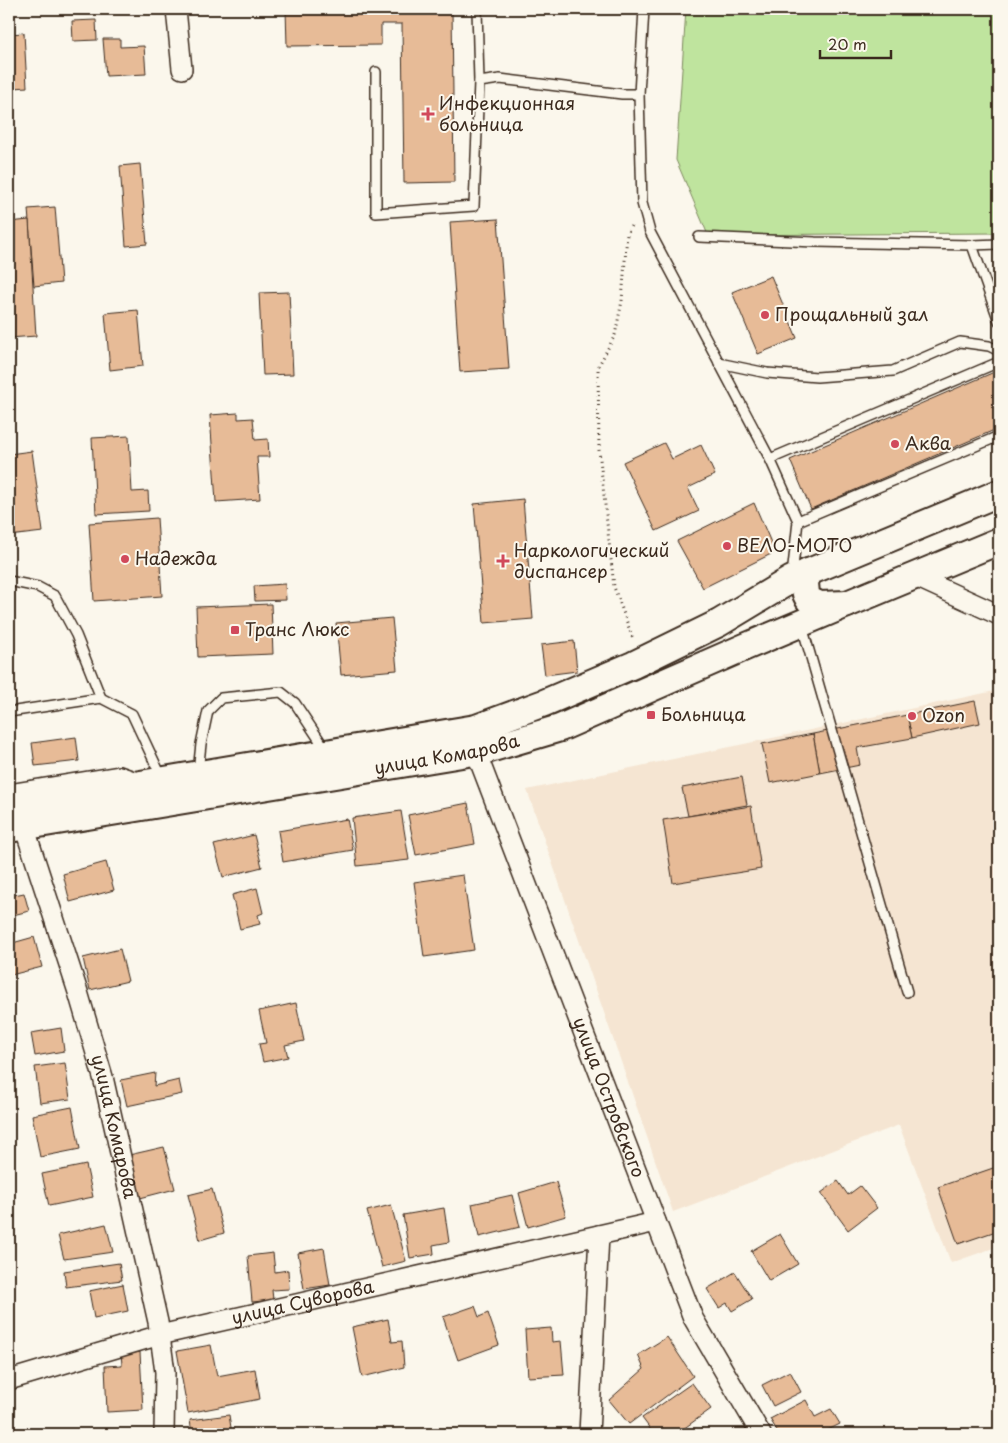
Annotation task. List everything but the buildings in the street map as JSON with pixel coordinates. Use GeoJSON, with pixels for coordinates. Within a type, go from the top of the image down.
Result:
{"type":"FeatureCollection","features":[{"type":"Feature","properties":{"kind":"street"},"geometry":{"type":"LineString","coordinates":[[176,9],[182,69]]}},
{"type":"Feature","properties":{"kind":"street","name":"улица Комарова"},"geometry":{"type":"LineString","coordinates":[[14,821],[158,781],[476,728],[544,703],[633,653],[719,623],[800,576],[999,493]]}},
{"type":"Feature","properties":{"kind":"street","name":"улица Комарова"},"geometry":{"type":"LineString","coordinates":[[14,821],[476,752],[560,728],[801,623],[999,541]]}},
{"type":"Feature","properties":{"kind":"street"},"geometry":{"type":"LineString","coordinates":[[800,576],[805,583],[806,594],[809,600],[819,606],[847,604]]}},
{"type":"Feature","properties":{"kind":"street"},"geometry":{"type":"LineString","coordinates":[[914,576],[999,615]]}},
{"type":"Feature","properties":{"kind":"street","name":"улица Островского"},"geometry":{"type":"LineString","coordinates":[[476,752],[693,1318],[761,1434]]}},
{"type":"Feature","properties":{"kind":"street","name":"улица Комарова"},"geometry":{"type":"LineString","coordinates":[[14,821],[78,992],[103,1077],[160,1336],[165,1372],[164,1434]]}},
{"type":"Feature","properties":{"kind":"street","name":"улица Суворова"},"geometry":{"type":"LineString","coordinates":[[9,1380],[160,1336],[656,1222]]}},
{"type":"Feature","properties":{"kind":"street"},"geometry":{"type":"LineString","coordinates":[[589,1434],[599,1235]]}},
{"type":"Feature","properties":{"kind":"lane"},"geometry":{"type":"LineString","coordinates":[[376,72],[376,213],[474,206],[479,82],[477,9]]}},
{"type":"Feature","properties":{"kind":"lane"},"geometry":{"type":"LineString","coordinates":[[644,9],[639,94],[642,203],[650,232],[770,459],[798,520],[800,576]]}},
{"type":"Feature","properties":{"kind":"lane"},"geometry":{"type":"LineString","coordinates":[[479,82],[500,79],[622,94],[639,94]]}},
{"type":"Feature","properties":{"kind":"lane"},"geometry":{"type":"LineString","coordinates":[[699,237],[815,242],[999,244]]}},
{"type":"Feature","properties":{"kind":"lane"},"geometry":{"type":"LineString","coordinates":[[972,245],[999,321]]}},
{"type":"Feature","properties":{"kind":"lane"},"geometry":{"type":"LineString","coordinates":[[719,363],[767,373],[817,377],[893,371],[960,342],[989,346],[999,351]]}},
{"type":"Feature","properties":{"kind":"lane"},"geometry":{"type":"LineString","coordinates":[[770,459],[999,362]]}},
{"type":"Feature","properties":{"kind":"lane"},"geometry":{"type":"LineString","coordinates":[[798,520],[999,436]]}},
{"type":"Feature","properties":{"kind":"lane"},"geometry":{"type":"LineString","coordinates":[[9,581],[38,587],[55,596],[76,635],[101,698]]}},
{"type":"Feature","properties":{"kind":"lane"},"geometry":{"type":"LineString","coordinates":[[801,623],[907,992]]}},
{"type":"Feature","properties":{"kind":"lane"},"geometry":{"type":"LineString","coordinates":[[198,775],[201,744],[208,711],[221,698],[281,692],[295,703],[327,752]]}},
{"type":"Feature","properties":{"kind":"lane"},"geometry":{"type":"LineString","coordinates":[[9,712],[101,698],[132,714],[158,781]]}},
{"type":"Feature","properties":{"kind":"lane"},"geometry":{"type":"LineString","coordinates":[[9,789],[120,771],[158,781]]}},
{"type":"Feature","properties":{"kind":"path"},"geometry":{"type":"LineString","coordinates":[[633,653],[614,587],[599,450],[598,367],[615,335],[622,300],[627,234],[642,203]]}},
{"type":"Feature","properties":{"kind":"shaded area"},"geometry":{"type":"Polygon","coordinates":[[[999,690],[999,1246],[951,1263],[899,1125],[673,1212],[527,790],[999,690]]]}},
{"type":"Feature","properties":{"kind":"green space"},"geometry":{"type":"Polygon","coordinates":[[[686,9],[999,9],[999,233],[708,235],[676,160],[686,9]]]}},
{"type":"Feature","properties":{"kind":"place","name":"Инфекционная больница"},"geometry":{"type":"Point","coordinates":[428,114]}},
{"type":"Feature","properties":{"kind":"place","name":"Прощальный зал"},"geometry":{"type":"Point","coordinates":[765,315]}},
{"type":"Feature","properties":{"kind":"place","name":"Аква"},"geometry":{"type":"Point","coordinates":[895,444]}},
{"type":"Feature","properties":{"kind":"place","name":"ВЕЛО-МОТО"},"geometry":{"type":"Point","coordinates":[727,546]}},
{"type":"Feature","properties":{"kind":"place","name":"Надежда"},"geometry":{"type":"Point","coordinates":[125,559]}},
{"type":"Feature","properties":{"kind":"place","name":"Наркологический диспансер"},"geometry":{"type":"Point","coordinates":[503,561]}},
{"type":"Feature","properties":{"kind":"place","name":"Транс Люкс"},"geometry":{"type":"Point","coordinates":[235,630]}},
{"type":"Feature","properties":{"kind":"place","name":"Больница"},"geometry":{"type":"Point","coordinates":[651,715]}},
{"type":"Feature","properties":{"kind":"place","name":"Ozon"},"geometry":{"type":"Point","coordinates":[912,716]}}]}
